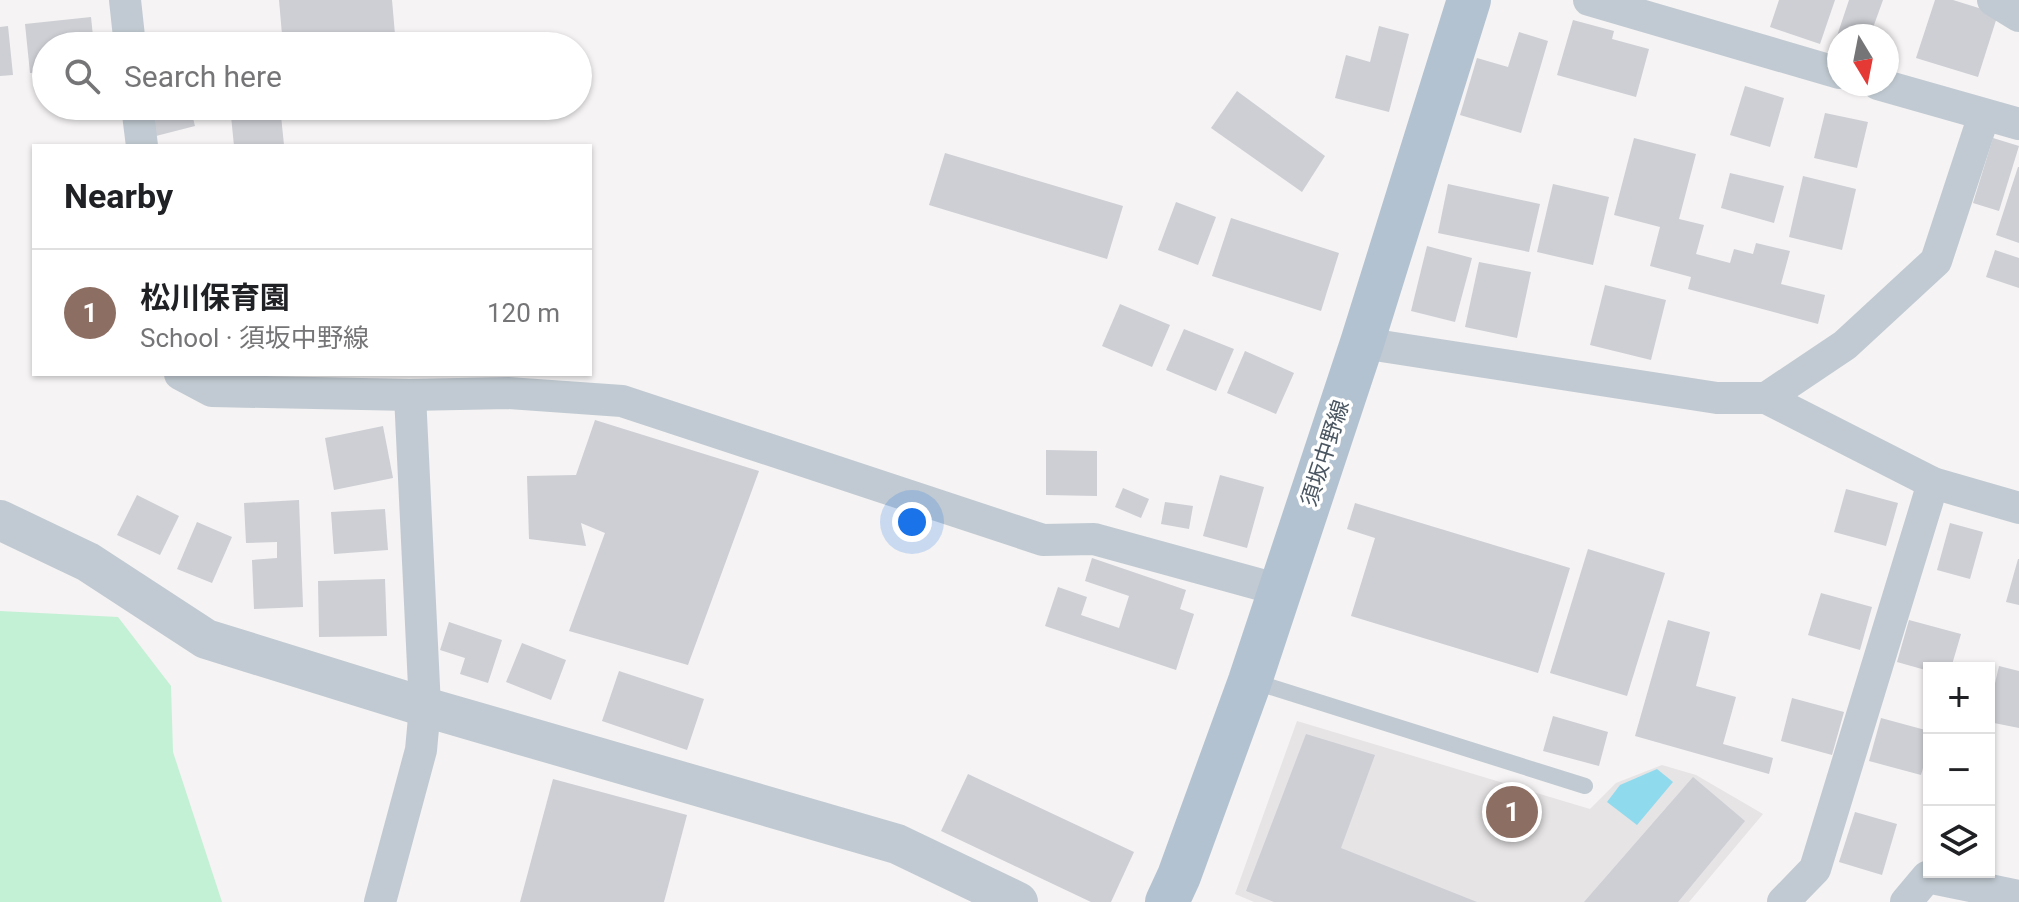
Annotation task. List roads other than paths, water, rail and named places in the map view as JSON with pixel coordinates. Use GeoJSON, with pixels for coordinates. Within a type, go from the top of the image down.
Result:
{"type":"FeatureCollection","features":[{"type":"Feature","properties":{"kind":"main road","name":"須坂中野線"},"geometry":{"type":"LineString","coordinates":[[1167,902],[1250,681],[1362,343],[1469,0]]}},
{"type":"Feature","properties":{"kind":"street"},"geometry":{"type":"LineString","coordinates":[[125,0],[128,32]]}},
{"type":"Feature","properties":{"kind":"street"},"geometry":{"type":"LineString","coordinates":[[1589,0],[1827,69]]}},
{"type":"Feature","properties":{"kind":"street"},"geometry":{"type":"LineString","coordinates":[[1993,0],[2019,16]]}},
{"type":"Feature","properties":{"kind":"street"},"geometry":{"type":"LineString","coordinates":[[1899,90],[2019,124]]}},
{"type":"Feature","properties":{"kind":"street"},"geometry":{"type":"LineString","coordinates":[[1766,398],[1845,345],[1936,261],[1984,115]]}},
{"type":"Feature","properties":{"kind":"street"},"geometry":{"type":"LineString","coordinates":[[139,120],[142,144]]}},
{"type":"Feature","properties":{"kind":"street"},"geometry":{"type":"LineString","coordinates":[[1362,343],[1717,398],[1766,398],[1933,483],[2019,508]]}},
{"type":"Feature","properties":{"kind":"street"},"geometry":{"type":"LineString","coordinates":[[184,376],[212,391],[410,395],[508,393],[622,401],[1043,540],[1094,539],[1280,590]]}},
{"type":"Feature","properties":{"kind":"street"},"geometry":{"type":"LineString","coordinates":[[380,902],[421,750],[425,707],[410,395]]}},
{"type":"Feature","properties":{"kind":"street"},"geometry":{"type":"LineString","coordinates":[[1783,902],[1815,869],[1933,483]]}},
{"type":"Feature","properties":{"kind":"street"},"geometry":{"type":"LineString","coordinates":[[0,520],[88,562],[206,639],[425,707],[897,844],[1018,902]]}},
{"type":"Feature","properties":{"kind":"street"},"geometry":{"type":"LineString","coordinates":[[1906,902],[1927,877],[2019,896]]}},
{"type":"Feature","properties":{"kind":"lane"},"geometry":{"type":"LineString","coordinates":[[1250,681],[1585,786]]}},
{"type":"Feature","properties":{"kind":"water"},"geometry":{"type":"Polygon","coordinates":[[[1657,769],[1673,782],[1637,825],[1607,802],[1620,785],[1657,769]]]}},
{"type":"Feature","properties":{"kind":"place","name":"松川保育園"},"geometry":{"type":"Point","coordinates":[1512,812]}}]}
